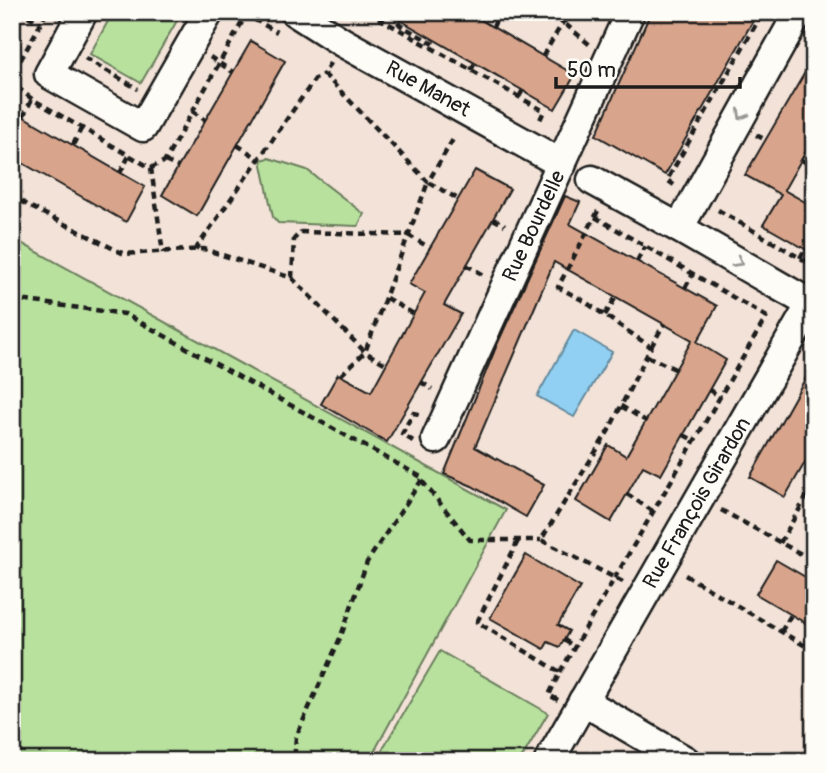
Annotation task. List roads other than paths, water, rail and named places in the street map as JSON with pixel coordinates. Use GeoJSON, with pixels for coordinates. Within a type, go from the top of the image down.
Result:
{"type":"FeatureCollection","features":[{"type":"Feature","properties":{"kind":"street"},"geometry":{"type":"LineString","coordinates":[[83,12],[49,74],[143,127],[209,12]]}},
{"type":"Feature","properties":{"kind":"street","name":"Rue Manet"},"geometry":{"type":"LineString","coordinates":[[295,12],[336,53],[562,164]]}},
{"type":"Feature","properties":{"kind":"street","name":"Rue Bourdelle"},"geometry":{"type":"LineString","coordinates":[[428,433],[562,164],[630,12]]}},
{"type":"Feature","properties":{"kind":"street"},"geometry":{"type":"LineString","coordinates":[[679,228],[799,12]]}},
{"type":"Feature","properties":{"kind":"street"},"geometry":{"type":"LineString","coordinates":[[600,185],[812,305]]}},
{"type":"Feature","properties":{"kind":"street","name":"Rue François Girardon"},"geometry":{"type":"LineString","coordinates":[[549,761],[812,305]]}},
{"type":"Feature","properties":{"kind":"street"},"geometry":{"type":"LineString","coordinates":[[583,701],[686,761]]}},
{"type":"Feature","properties":{"kind":"water"},"geometry":{"type":"Polygon","coordinates":[[[574,330],[612,352],[574,417],[537,396],[574,330]]]}}]}
